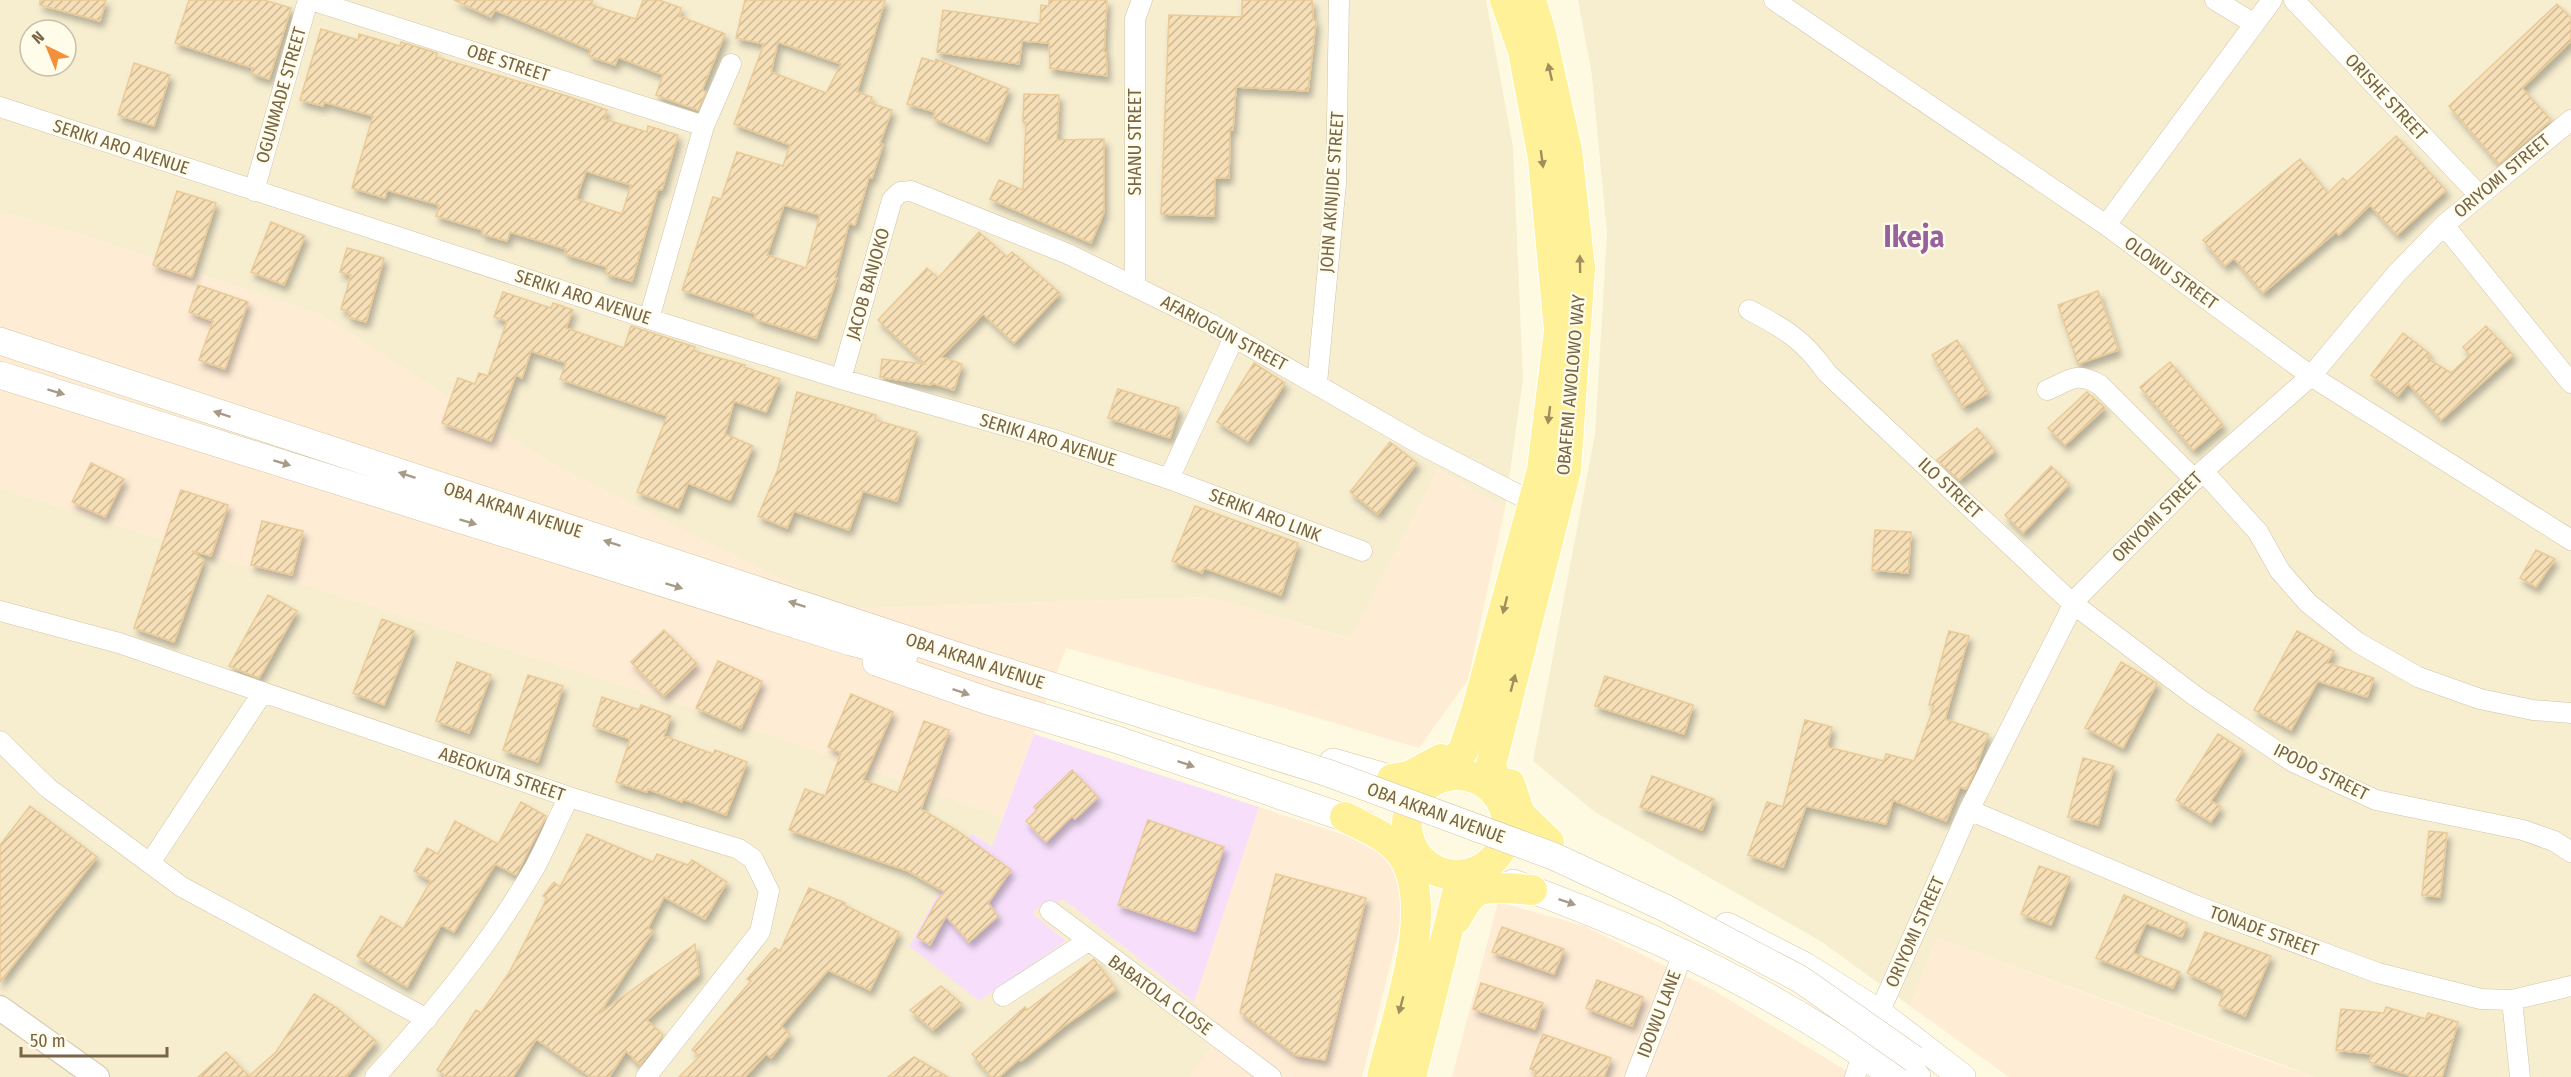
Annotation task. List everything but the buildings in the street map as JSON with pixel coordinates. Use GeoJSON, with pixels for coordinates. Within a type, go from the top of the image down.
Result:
{"type":"FeatureCollection","features":[{"type":"Feature","properties":{"kind":"main road","name":"OBAFEMI AWOLOWO WAY"},"geometry":{"type":"LineString","coordinates":[[1471,873],[1485,867],[1496,857],[1504,844],[1507,829],[1506,814],[1491,765],[1566,470],[1567,331],[1543,159],[1523,51],[1505,0]]}},
{"type":"Feature","properties":{"kind":"main road","name":"OBAFEMI AWOLOWO WAY"},"geometry":{"type":"LineString","coordinates":[[1413,948],[1428,881],[1411,846],[1407,832],[1407,817],[1412,803],[1428,784],[1463,751],[1470,732],[1542,470],[1580,268],[1576,214],[1567,150],[1541,33],[1531,0]]}},
{"type":"Feature","properties":{"kind":"main road","name":"OBA AKRAN AVENUE"},"geometry":{"type":"LineString","coordinates":[[0,341],[837,616],[971,667],[1328,773],[1553,856],[1665,908],[1800,979],[1908,1071]]}},
{"type":"Feature","properties":{"kind":"main road","name":"OBA AKRAN AVENUE"},"geometry":{"type":"LineString","coordinates":[[0,375],[851,642],[971,667]]}},
{"type":"Feature","properties":{"kind":"main road"},"geometry":{"type":"LineString","coordinates":[[837,616],[870,620],[977,650],[1392,779],[1428,784],[1448,776],[1471,777],[1491,788],[1520,828],[1707,916],[1805,966],[1879,1013],[1962,1077]]}},
{"type":"Feature","properties":{"kind":"main road"},"geometry":{"type":"LineString","coordinates":[[851,642],[877,663],[1404,838],[1419,858],[1430,867],[1443,873],[1457,875],[1471,873],[1505,880],[1589,909],[1684,951],[1786,1007],[1858,1065],[1940,1077]]}},
{"type":"Feature","properties":{"kind":"main road"},"geometry":{"type":"LineString","coordinates":[[1500,730],[1504,767],[1520,814],[1549,842]]}},
{"type":"Feature","properties":{"kind":"main road"},"geometry":{"type":"LineString","coordinates":[[1224,777],[1240,771],[1249,758],[1251,743],[1238,731]]}},
{"type":"Feature","properties":{"kind":"main road"},"geometry":{"type":"LineString","coordinates":[[1392,779],[1409,776],[1438,762],[1470,732]]}},
{"type":"Feature","properties":{"kind":"main road"},"geometry":{"type":"LineString","coordinates":[[1346,818],[1386,839],[1402,855],[1412,876],[1416,897],[1409,976],[1382,1077]]}},
{"type":"Feature","properties":{"kind":"main road"},"geometry":{"type":"LineString","coordinates":[[1411,1077],[1458,890],[1471,873]]}},
{"type":"Feature","properties":{"kind":"main road"},"geometry":{"type":"LineString","coordinates":[[1442,953],[1465,904],[1476,892],[1496,889],[1532,890]]}},
{"type":"Feature","properties":{"kind":"main road"},"geometry":{"type":"LineString","coordinates":[[1684,951],[1676,936],[1678,924],[1689,914],[1707,916]]}},
{"type":"Feature","properties":{"kind":"street","name":"OBE STREET"},"geometry":{"type":"LineString","coordinates":[[309,0],[704,126]]}},
{"type":"Feature","properties":{"kind":"street","name":"OGUNMADE STREET"},"geometry":{"type":"LineString","coordinates":[[254,191],[309,0]]}},
{"type":"Feature","properties":{"kind":"street","name":"SHANU STREET"},"geometry":{"type":"LineString","coordinates":[[1135,286],[1135,19],[1142,0]]}},
{"type":"Feature","properties":{"kind":"street","name":"JOHN AKINJIDE STREET"},"geometry":{"type":"LineString","coordinates":[[1317,383],[1336,183],[1339,0]]}},
{"type":"Feature","properties":{"kind":"street"},"geometry":{"type":"LineString","coordinates":[[2214,0],[2253,23]]}},
{"type":"Feature","properties":{"kind":"street"},"geometry":{"type":"LineString","coordinates":[[2106,225],[2272,0]]}},
{"type":"Feature","properties":{"kind":"street","name":"ORISHE STREET"},"geometry":{"type":"LineString","coordinates":[[2294,0],[2478,194]]}},
{"type":"Feature","properties":{"kind":"street","name":"OLOWU STREET"},"geometry":{"type":"LineString","coordinates":[[1779,1],[2106,225],[2311,376],[2571,540]]}},
{"type":"Feature","properties":{"kind":"street"},"geometry":{"type":"LineString","coordinates":[[649,319],[704,126],[730,64]]}},
{"type":"Feature","properties":{"kind":"street","name":"SERIKI ARO AVENUE"},"geometry":{"type":"LineString","coordinates":[[0,107],[649,319],[841,379],[1052,439],[1169,478]]}},
{"type":"Feature","properties":{"kind":"street","name":"ORIYOMI STREET"},"geometry":{"type":"LineString","coordinates":[[1879,1013],[1969,810],[2072,603],[2199,476],[2311,376],[2397,273],[2444,225],[2478,194],[2571,120]]}},
{"type":"Feature","properties":{"kind":"street","name":"AFARIOGUN STREET"},"geometry":{"type":"LineString","coordinates":[[900,192],[911,191],[1068,255],[1135,286],[1317,383],[1418,443],[1534,503]]}},
{"type":"Feature","properties":{"kind":"street","name":"JACOB BANJOKO"},"geometry":{"type":"LineString","coordinates":[[841,379],[892,200],[900,192]]}},
{"type":"Feature","properties":{"kind":"street"},"geometry":{"type":"LineString","coordinates":[[2444,225],[2571,383]]}},
{"type":"Feature","properties":{"kind":"street","name":"ILO STREET"},"geometry":{"type":"LineString","coordinates":[[1749,310],[1794,335],[1813,353],[1827,373],[2072,603]]}},
{"type":"Feature","properties":{"kind":"street"},"geometry":{"type":"LineString","coordinates":[[1169,478],[1234,337]]}},
{"type":"Feature","properties":{"kind":"street"},"geometry":{"type":"LineString","coordinates":[[2048,390],[2079,376],[2086,377],[2100,385],[2259,532],[2280,571],[2308,603],[2357,642],[2418,677],[2480,699],[2533,710],[2571,713]]}},
{"type":"Feature","properties":{"kind":"street","name":"SERIKI ARO LINK"},"geometry":{"type":"LineString","coordinates":[[1169,478],[1362,551]]}},
{"type":"Feature","properties":{"kind":"street","name":"IPODO STREET"},"geometry":{"type":"LineString","coordinates":[[2072,603],[2195,696],[2293,762],[2376,800],[2523,830],[2554,841],[2571,852]]}},
{"type":"Feature","properties":{"kind":"street","name":"ABEOKUTA STREET"},"geometry":{"type":"LineString","coordinates":[[0,611],[119,643],[569,797],[739,849],[753,859],[769,891],[760,932],[646,1077]]}},
{"type":"Feature","properties":{"kind":"street"},"geometry":{"type":"LineString","coordinates":[[150,863],[263,692]]}},
{"type":"Feature","properties":{"kind":"street"},"geometry":{"type":"LineString","coordinates":[[0,741],[48,789],[182,887],[428,1019]]}},
{"type":"Feature","properties":{"kind":"street"},"geometry":{"type":"LineString","coordinates":[[375,1077],[428,1019],[478,952],[535,867],[569,797]]}},
{"type":"Feature","properties":{"kind":"street","name":"TONADE STREET"},"geometry":{"type":"LineString","coordinates":[[1969,810],[2197,906],[2378,974],[2481,999],[2512,1000],[2571,986]]}},
{"type":"Feature","properties":{"kind":"street","name":"BABATOLA CLOSE"},"geometry":{"type":"LineString","coordinates":[[1050,911],[1271,1077]]}},
{"type":"Feature","properties":{"kind":"street"},"geometry":{"type":"LineString","coordinates":[[1003,996],[1088,941]]}},
{"type":"Feature","properties":{"kind":"street","name":"IDOWU LANE"},"geometry":{"type":"LineString","coordinates":[[1635,1077],[1684,951]]}},
{"type":"Feature","properties":{"kind":"street"},"geometry":{"type":"LineString","coordinates":[[2512,1000],[2520,1077]]}},
{"type":"Feature","properties":{"kind":"street"},"geometry":{"type":"LineString","coordinates":[[0,1008],[97,1077]]}},
{"type":"Feature","properties":{"kind":"shaded area"},"geometry":{"type":"Polygon","coordinates":[[[0,0],[1486,0],[1513,147],[1523,379],[1505,508],[1438,469],[1351,639],[1210,597],[841,609],[552,464],[321,315],[80,234],[0,212],[0,0]]]}},
{"type":"Feature","properties":{"kind":"shaded area"},"geometry":{"type":"Polygon","coordinates":[[[1578,0],[2571,0],[2571,1077],[2315,1077],[1937,938],[1910,1006],[1822,942],[1595,812],[1533,761],[1595,434],[1607,234],[1592,76],[1578,0]]]}},
{"type":"Feature","properties":{"kind":"shaded area"},"geometry":{"type":"Polygon","coordinates":[[[0,212],[80,234],[321,315],[552,464],[841,609],[1210,597],[1350,639],[1438,469],[1505,508],[1468,680],[1419,748],[1066,648],[1003,817],[703,711],[0,488],[0,212]]]}},
{"type":"Feature","properties":{"kind":"shaded area"},"geometry":{"type":"Polygon","coordinates":[[[0,488],[703,711],[1003,817],[992,848],[972,833],[909,946],[1066,941],[1032,914],[1042,904],[1064,900],[1226,1027],[1189,1077],[0,1077],[0,488]]]}},
{"type":"Feature","properties":{"kind":"shaded area"},"geometry":{"type":"Polygon","coordinates":[[[1034,734],[1259,807],[1194,1002],[1064,900],[1042,904],[1033,914],[1066,941],[979,1001],[909,946],[972,833],[992,847],[1034,734]]]}},
{"type":"Feature","properties":{"kind":"shaded area"},"geometry":{"type":"Polygon","coordinates":[[[1259,807],[1380,847],[1391,858],[1407,899],[1362,1077],[1189,1077],[1225,1027],[1194,1002],[1259,807]]]}},
{"type":"Feature","properties":{"kind":"shaded area"},"geometry":{"type":"Polygon","coordinates":[[[1498,902],[1585,926],[1713,990],[1857,1077],[1452,1077],[1498,902]]]}},
{"type":"Feature","properties":{"kind":"shaded area"},"geometry":{"type":"Polygon","coordinates":[[[1937,938],[2315,1077],[2009,1077],[1910,1006],[1937,938]]]}},
{"type":"Feature","properties":{"kind":"district","name":"Ikeja"},"geometry":{"type":"Point","coordinates":[1914,237]}}]}
